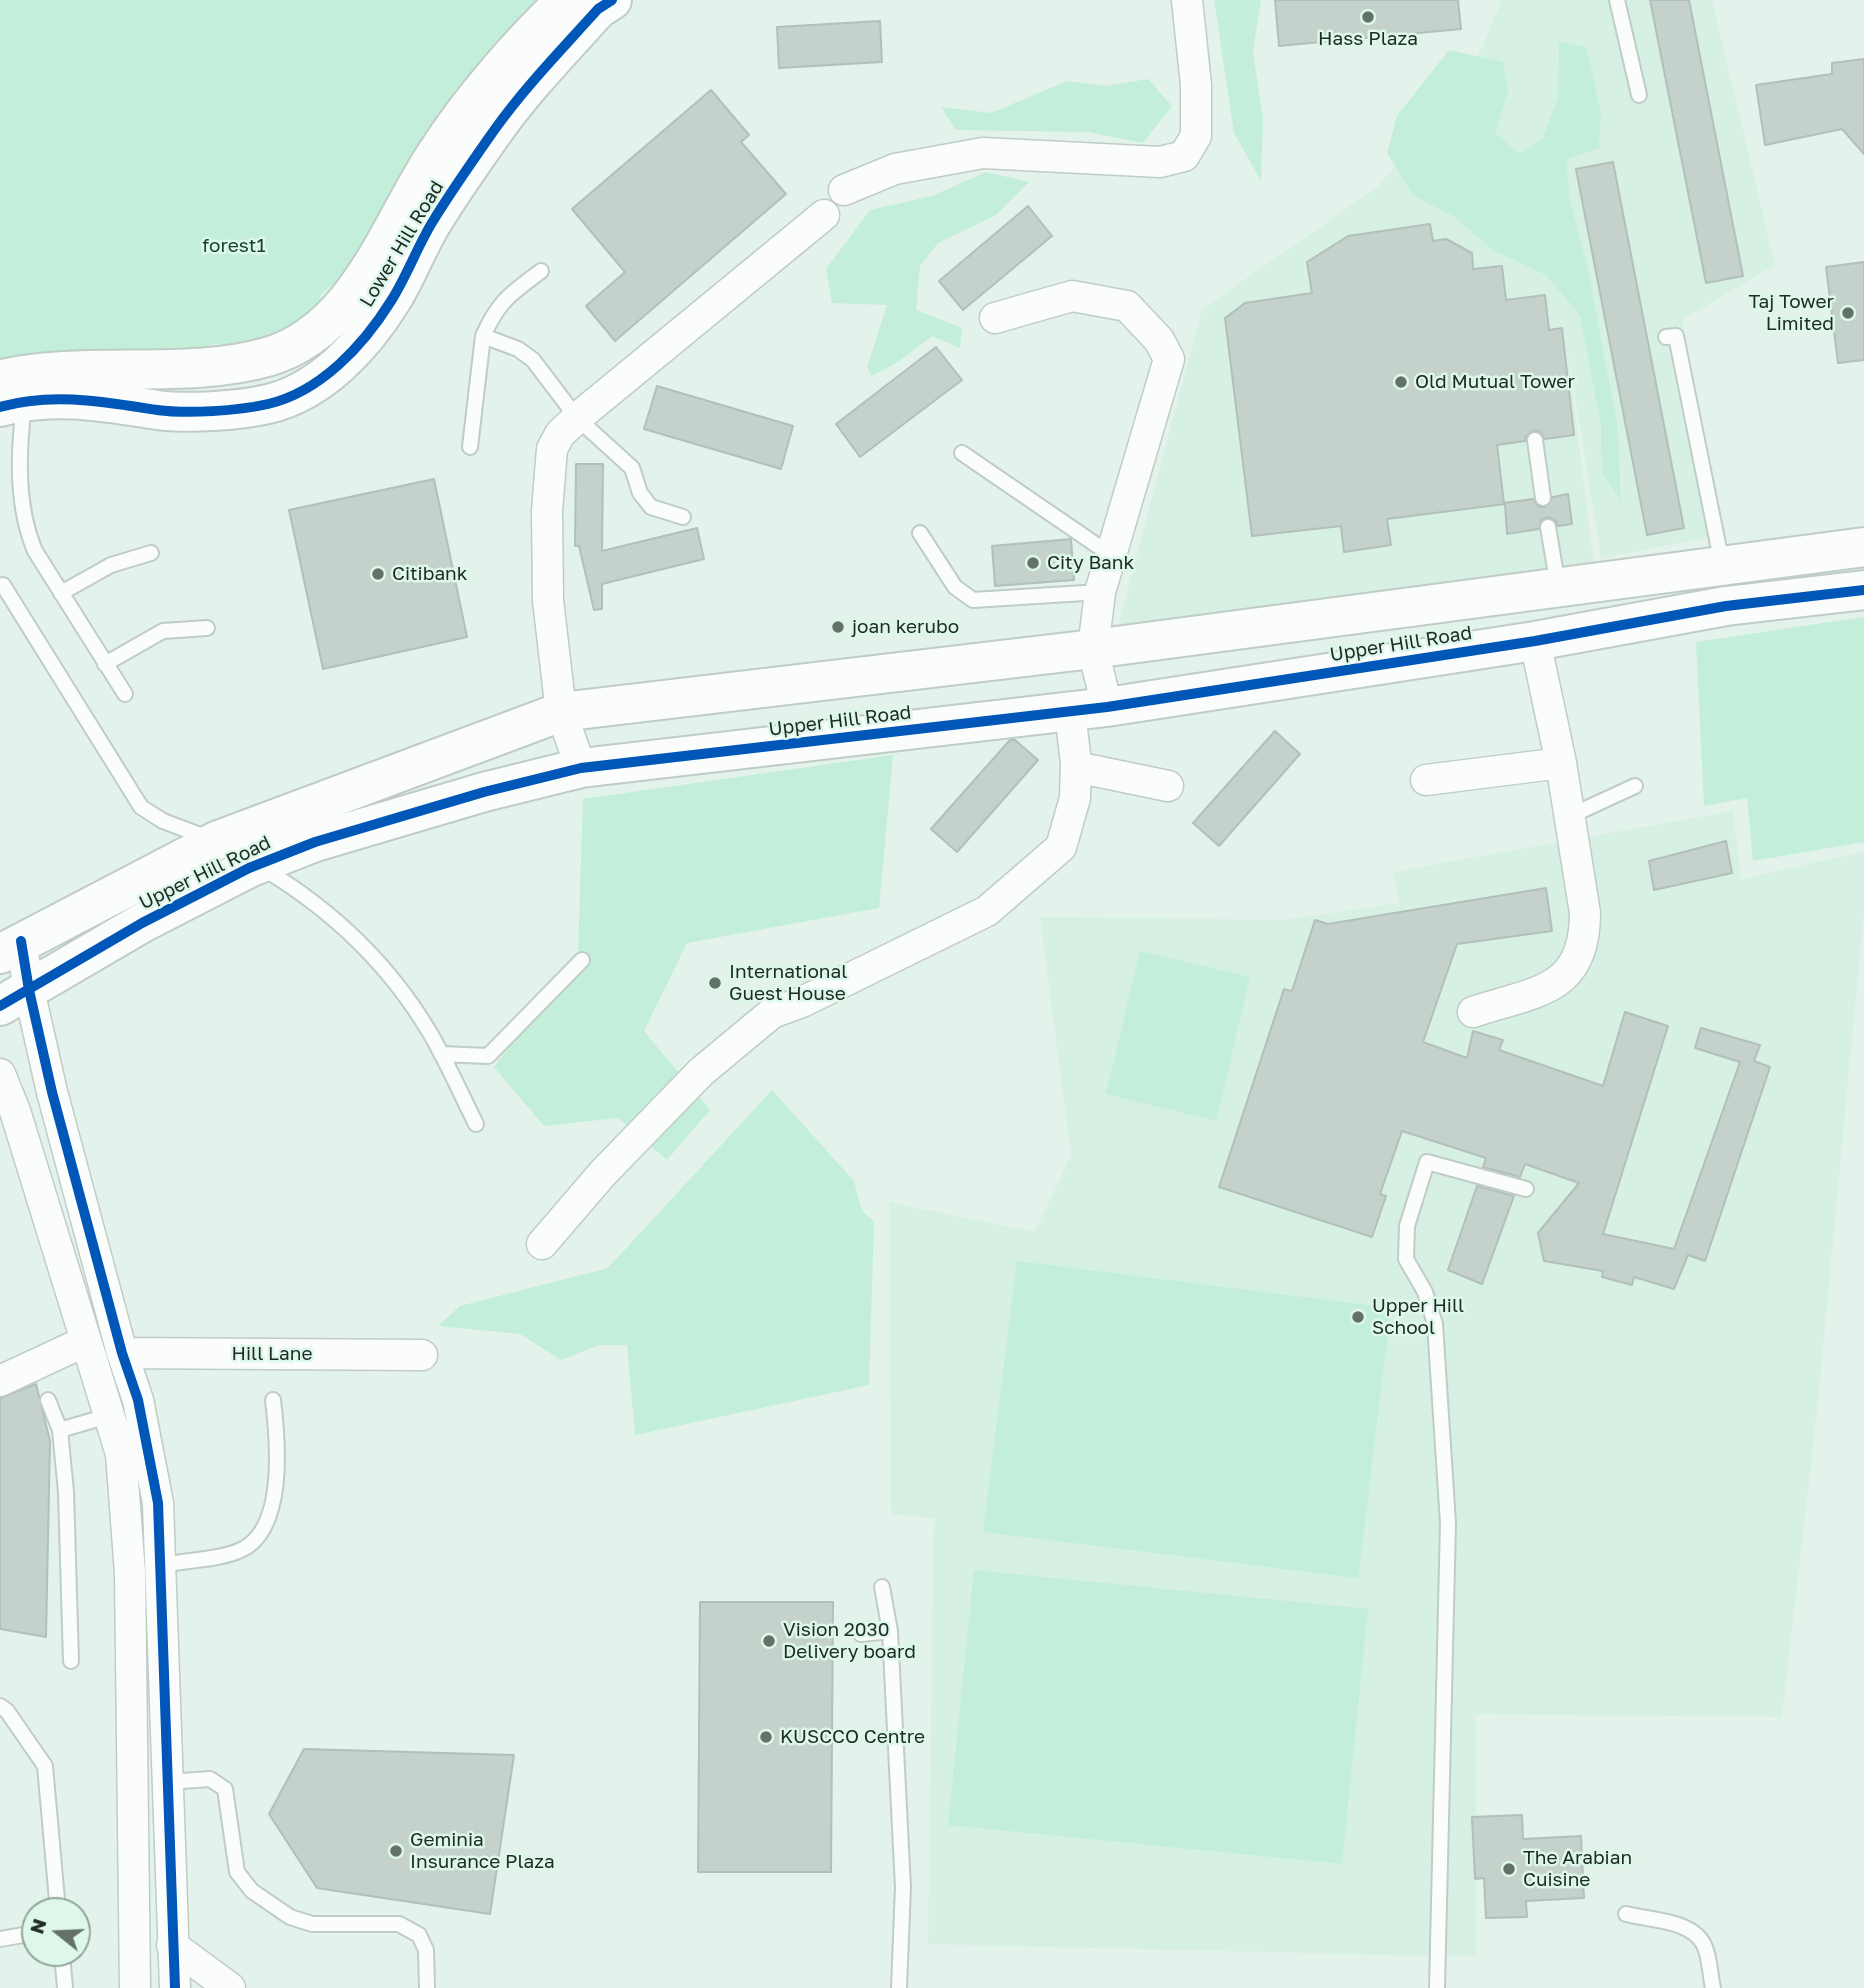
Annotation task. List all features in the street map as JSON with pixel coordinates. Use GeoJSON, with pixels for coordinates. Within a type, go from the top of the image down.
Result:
{"type":"FeatureCollection","features":[{"type":"Feature","properties":{"kind":"street","name":"Lower Hill Road"},"geometry":{"type":"LineString","coordinates":[[8,395],[113,368],[210,365],[268,357],[309,336],[341,309],[376,257],[436,153],[528,36],[566,0]]}},
{"type":"Feature","properties":{"kind":"street","name":"Lower Hill Road"},"geometry":{"type":"LineString","coordinates":[[8,395],[120,402],[159,410],[236,408],[269,404],[310,388],[356,348],[391,302],[432,222],[497,127],[598,9],[612,0]]}},
{"type":"Feature","properties":{"kind":"street"},"geometry":{"type":"LineString","coordinates":[[844,190],[895,169],[983,153],[1160,162],[1184,156],[1196,136],[1196,85],[1187,0]]}},
{"type":"Feature","properties":{"kind":"street"},"geometry":{"type":"LineString","coordinates":[[581,768],[561,712],[548,600],[549,469],[552,449],[559,434],[577,418],[824,215]]}},
{"type":"Feature","properties":{"kind":"street"},"geometry":{"type":"LineString","coordinates":[[995,318],[1072,296],[1127,306],[1159,340],[1169,359],[1100,592],[1093,649],[1107,708]]}},
{"type":"Feature","properties":{"kind":"street","name":"Upper Hill Road"},"geometry":{"type":"LineString","coordinates":[[11,947],[216,841],[561,712],[1093,649],[1864,547]]}},
{"type":"Feature","properties":{"kind":"street","name":"Upper Hill Road"},"geometry":{"type":"LineString","coordinates":[[14,998],[142,923],[249,868],[315,842],[484,792],[581,768],[1107,708],[1535,640],[1726,606],[1864,590]]}},
{"type":"Feature","properties":{"kind":"street"},"geometry":{"type":"LineString","coordinates":[[1474,1012],[1558,984],[1582,952],[1585,913],[1561,763],[1535,640]]}},
{"type":"Feature","properties":{"kind":"street"},"geometry":{"type":"LineString","coordinates":[[876,675],[886,733]]}},
{"type":"Feature","properties":{"kind":"street"},"geometry":{"type":"LineString","coordinates":[[542,1244],[603,1173],[701,1072],[772,1013],[813,997],[988,911],[1061,846],[1075,798],[1076,767],[1070,712]]}},
{"type":"Feature","properties":{"kind":"street"},"geometry":{"type":"LineString","coordinates":[[1426,780],[1561,763]]}},
{"type":"Feature","properties":{"kind":"street"},"geometry":{"type":"LineString","coordinates":[[1076,767],[1168,786]]}},
{"type":"Feature","properties":{"kind":"street"},"geometry":{"type":"LineString","coordinates":[[11,947],[14,998],[66,1146],[150,1448],[158,1503],[162,1565],[175,1988]]}},
{"type":"Feature","properties":{"kind":"street"},"geometry":{"type":"LineString","coordinates":[[0,1074],[15,1111],[121,1454],[129,1539],[135,1988]]}},
{"type":"Feature","properties":{"kind":"street"},"geometry":{"type":"LineString","coordinates":[[0,1381],[86,1341]]}},
{"type":"Feature","properties":{"kind":"street","name":"Hill Lane"},"geometry":{"type":"LineString","coordinates":[[122,1353],[422,1355]]}},
{"type":"Feature","properties":{"kind":"street"},"geometry":{"type":"LineString","coordinates":[[172,1945],[230,1988]]}},
{"type":"Feature","properties":{"kind":"lane"},"geometry":{"type":"LineString","coordinates":[[1617,0],[1639,95]]}},
{"type":"Feature","properties":{"kind":"lane"},"geometry":{"type":"LineString","coordinates":[[470,447],[483,336],[495,310],[504,299],[541,271]]}},
{"type":"Feature","properties":{"kind":"lane"},"geometry":{"type":"LineString","coordinates":[[483,336],[518,349],[533,360],[577,418],[632,468],[640,494],[651,507],[683,517]]}},
{"type":"Feature","properties":{"kind":"lane"},"geometry":{"type":"LineString","coordinates":[[1666,337],[1676,336],[1722,566]]}},
{"type":"Feature","properties":{"kind":"lane"},"geometry":{"type":"LineString","coordinates":[[8,395],[27,532],[61,593],[125,694]]}},
{"type":"Feature","properties":{"kind":"lane"},"geometry":{"type":"LineString","coordinates":[[1535,440],[1543,498]]}},
{"type":"Feature","properties":{"kind":"lane"},"geometry":{"type":"LineString","coordinates":[[962,453],[1111,555]]}},
{"type":"Feature","properties":{"kind":"lane"},"geometry":{"type":"LineString","coordinates":[[1548,527],[1558,588]]}},
{"type":"Feature","properties":{"kind":"lane"},"geometry":{"type":"LineString","coordinates":[[920,533],[955,587],[973,600],[1100,592]]}},
{"type":"Feature","properties":{"kind":"lane"},"geometry":{"type":"LineString","coordinates":[[61,593],[111,565],[151,553]]}},
{"type":"Feature","properties":{"kind":"lane"},"geometry":{"type":"LineString","coordinates":[[4,585],[141,807],[163,821],[216,841]]}},
{"type":"Feature","properties":{"kind":"lane"},"geometry":{"type":"LineString","coordinates":[[105,664],[163,631],[206,628]]}},
{"type":"Feature","properties":{"kind":"lane"},"geometry":{"type":"LineString","coordinates":[[1570,816],[1635,786]]}},
{"type":"Feature","properties":{"kind":"lane"},"geometry":{"type":"LineString","coordinates":[[249,868],[261,867],[294,887],[342,925],[397,984],[441,1054],[475,1124]]}},
{"type":"Feature","properties":{"kind":"lane"},"geometry":{"type":"LineString","coordinates":[[441,1054],[488,1056],[582,960]]}},
{"type":"Feature","properties":{"kind":"lane"},"geometry":{"type":"LineString","coordinates":[[1437,1988],[1448,1523],[1435,1324],[1425,1292],[1406,1259],[1407,1226],[1427,1162],[1526,1189]]}},
{"type":"Feature","properties":{"kind":"lane"},"geometry":{"type":"LineString","coordinates":[[48,1400],[60,1430],[66,1492],[71,1661]]}},
{"type":"Feature","properties":{"kind":"lane"},"geometry":{"type":"LineString","coordinates":[[162,1565],[241,1550],[257,1538],[273,1501],[277,1481],[277,1432],[273,1401]]}},
{"type":"Feature","properties":{"kind":"lane"},"geometry":{"type":"LineString","coordinates":[[60,1430],[111,1415]]}},
{"type":"Feature","properties":{"kind":"lane"},"geometry":{"type":"LineString","coordinates":[[882,1587],[890,1631],[903,1887],[898,1988]]}},
{"type":"Feature","properties":{"kind":"lane"},"geometry":{"type":"LineString","coordinates":[[861,1634],[890,1631]]}},
{"type":"Feature","properties":{"kind":"lane"},"geometry":{"type":"LineString","coordinates":[[0,1706],[7,1711],[46,1766],[57,1897]]}},
{"type":"Feature","properties":{"kind":"lane"},"geometry":{"type":"LineString","coordinates":[[167,1782],[210,1779],[225,1789],[237,1872],[270,1906],[312,1924],[399,1924],[419,1935],[426,1950],[427,1988]]}},
{"type":"Feature","properties":{"kind":"lane"},"geometry":{"type":"LineString","coordinates":[[1626,1914],[1679,1926],[1697,1934],[1706,1947],[1713,1988]]}},
{"type":"Feature","properties":{"kind":"lane"},"geometry":{"type":"LineString","coordinates":[[0,1939],[21,1935]]}},
{"type":"Feature","properties":{"kind":"lane"},"geometry":{"type":"LineString","coordinates":[[63,1967],[65,1988]]}},
{"type":"Feature","properties":{"kind":"shaded area"},"geometry":{"type":"Polygon","coordinates":[[[1502,0],[1712,0],[1775,265],[1682,320],[1715,536],[1601,558],[1566,342],[1594,565],[1115,638],[1202,309],[1378,187],[1428,127],[1480,52],[1502,0]]]}},
{"type":"Feature","properties":{"kind":"shaded area","name":"Upper Hill School"},"geometry":{"type":"Polygon","coordinates":[[[1733,811],[1741,880],[1864,851],[1864,911],[1818,1402],[1782,1717],[1476,1714],[1476,1957],[928,1944],[934,1518],[891,1514],[889,1202],[1035,1232],[1071,1155],[1040,917],[1285,920],[1400,903],[1393,872],[1733,811]]]}},
{"type":"Feature","properties":{"kind":"green space","name":"forest1"},"geometry":{"type":"Polygon","coordinates":[[[0,0],[570,0],[356,269],[322,293],[314,318],[281,345],[213,344],[175,361],[0,377],[0,0]]]}},
{"type":"Feature","properties":{"kind":"green space"},"geometry":{"type":"Polygon","coordinates":[[[1214,0],[1261,0],[1253,52],[1263,118],[1261,181],[1234,133],[1214,0]]]}},
{"type":"Feature","properties":{"kind":"green space"},"geometry":{"type":"Polygon","coordinates":[[[1559,42],[1586,47],[1601,113],[1599,148],[1566,159],[1570,201],[1587,265],[1617,424],[1621,500],[1602,473],[1601,425],[1580,315],[1546,275],[1493,250],[1456,218],[1413,195],[1387,153],[1397,116],[1449,50],[1503,62],[1508,92],[1495,133],[1520,154],[1543,138],[1558,97],[1559,42]]]}},
{"type":"Feature","properties":{"kind":"green space"},"geometry":{"type":"Polygon","coordinates":[[[1148,79],[1172,106],[1143,143],[1088,132],[956,130],[941,107],[991,113],[1067,81],[1105,86],[1148,79]]]}},
{"type":"Feature","properties":{"kind":"green space"},"geometry":{"type":"Polygon","coordinates":[[[986,172],[1029,182],[996,215],[938,243],[920,266],[916,310],[962,328],[960,348],[932,336],[898,362],[872,376],[867,367],[887,305],[832,303],[826,269],[870,210],[932,196],[986,172]]]}},
{"type":"Feature","properties":{"kind":"green space"},"geometry":{"type":"Polygon","coordinates":[[[1864,617],[1864,842],[1753,861],[1747,798],[1704,806],[1696,642],[1864,617]]]}},
{"type":"Feature","properties":{"kind":"green space"},"geometry":{"type":"Polygon","coordinates":[[[893,755],[879,908],[687,943],[644,1031],[710,1110],[667,1160],[618,1118],[544,1126],[494,1067],[578,953],[583,799],[893,755]]]}},
{"type":"Feature","properties":{"kind":"green space"},"geometry":{"type":"Polygon","coordinates":[[[1140,951],[1250,977],[1216,1121],[1106,1094],[1140,951]]]}},
{"type":"Feature","properties":{"kind":"green space"},"geometry":{"type":"Polygon","coordinates":[[[772,1090],[854,1181],[861,1209],[874,1222],[869,1385],[635,1435],[627,1345],[599,1345],[561,1360],[520,1334],[438,1326],[460,1306],[608,1268],[772,1090]]]}},
{"type":"Feature","properties":{"kind":"green space"},"geometry":{"type":"Polygon","coordinates":[[[1017,1261],[1391,1308],[1358,1578],[983,1532],[1017,1261]]]}},
{"type":"Feature","properties":{"kind":"green space"},"geometry":{"type":"Polygon","coordinates":[[[974,1570],[1368,1609],[1342,1864],[948,1825],[974,1570]]]}},
{"type":"Feature","properties":{"kind":"building","name":"Hass Plaza"},"geometry":{"type":"Polygon","coordinates":[[[1275,0],[1458,0],[1461,29],[1279,46],[1275,0]]]}},
{"type":"Feature","properties":{"kind":"building"},"geometry":{"type":"Polygon","coordinates":[[[1650,0],[1689,0],[1743,276],[1706,283],[1650,0]]]}},
{"type":"Feature","properties":{"kind":"building"},"geometry":{"type":"Polygon","coordinates":[[[880,21],[882,62],[779,68],[777,27],[880,21]]]}},
{"type":"Feature","properties":{"kind":"building"},"geometry":{"type":"Polygon","coordinates":[[[1864,59],[1864,154],[1842,129],[1765,145],[1756,85],[1832,74],[1832,63],[1864,59]]]}},
{"type":"Feature","properties":{"kind":"building"},"geometry":{"type":"Polygon","coordinates":[[[711,90],[749,135],[741,142],[786,194],[615,341],[586,306],[625,272],[572,209],[711,90]]]}},
{"type":"Feature","properties":{"kind":"building"},"geometry":{"type":"Polygon","coordinates":[[[1613,162],[1684,528],[1647,535],[1576,169],[1613,162]]]}},
{"type":"Feature","properties":{"kind":"building"},"geometry":{"type":"Polygon","coordinates":[[[1028,206],[1052,236],[963,310],[939,281],[1028,206]]]}},
{"type":"Feature","properties":{"kind":"building","name":"Old Mutual Tower"},"geometry":{"type":"Polygon","coordinates":[[[1430,224],[1433,241],[1446,239],[1472,253],[1473,269],[1502,266],[1506,300],[1545,295],[1549,330],[1562,328],[1574,435],[1545,439],[1539,431],[1533,431],[1526,436],[1525,441],[1497,445],[1504,503],[1533,499],[1539,507],[1545,507],[1553,497],[1568,494],[1572,524],[1558,526],[1555,520],[1547,517],[1541,520],[1539,529],[1507,534],[1505,504],[1387,519],[1391,545],[1344,552],[1341,526],[1252,536],[1225,318],[1245,303],[1312,293],[1307,262],[1348,236],[1430,224]]]}},
{"type":"Feature","properties":{"kind":"building","name":"Taj Tower Limited"},"geometry":{"type":"Polygon","coordinates":[[[1864,262],[1864,360],[1838,363],[1826,267],[1864,262]]]}},
{"type":"Feature","properties":{"kind":"building"},"geometry":{"type":"Polygon","coordinates":[[[936,347],[962,380],[860,457],[836,424],[936,347]]]}},
{"type":"Feature","properties":{"kind":"building"},"geometry":{"type":"Polygon","coordinates":[[[657,386],[793,426],[781,469],[644,429],[657,386]]]}},
{"type":"Feature","properties":{"kind":"building"},"geometry":{"type":"Polygon","coordinates":[[[576,464],[603,464],[602,551],[697,528],[704,559],[602,584],[602,609],[594,610],[579,546],[575,546],[576,464]]]}},
{"type":"Feature","properties":{"kind":"building","name":"Citibank"},"geometry":{"type":"Polygon","coordinates":[[[434,479],[467,637],[323,669],[289,510],[434,479]]]}},
{"type":"Feature","properties":{"kind":"building","name":"City Bank"},"geometry":{"type":"Polygon","coordinates":[[[1071,539],[1074,580],[995,586],[992,546],[1071,539]]]}},
{"type":"Feature","properties":{"kind":"building"},"geometry":{"type":"Polygon","coordinates":[[[1275,731],[1300,754],[1219,846],[1193,823],[1275,731]]]}},
{"type":"Feature","properties":{"kind":"building"},"geometry":{"type":"Polygon","coordinates":[[[1010,740],[1015,740],[1038,760],[957,852],[931,829],[1010,740]]]}},
{"type":"Feature","properties":{"kind":"building"},"geometry":{"type":"Polygon","coordinates":[[[1726,841],[1732,873],[1654,890],[1649,861],[1726,841]]]}},
{"type":"Feature","properties":{"kind":"building"},"geometry":{"type":"Polygon","coordinates":[[[1546,888],[1552,931],[1457,944],[1423,1042],[1467,1058],[1473,1031],[1503,1040],[1499,1050],[1603,1086],[1625,1012],[1668,1026],[1603,1234],[1674,1249],[1740,1062],[1695,1048],[1701,1028],[1760,1045],[1754,1061],[1770,1067],[1705,1261],[1688,1255],[1674,1289],[1634,1277],[1632,1285],[1602,1277],[1603,1271],[1544,1261],[1538,1233],[1579,1183],[1525,1164],[1520,1177],[1483,1167],[1486,1158],[1402,1131],[1380,1194],[1386,1196],[1372,1237],[1219,1187],[1284,989],[1292,991],[1315,920],[1328,924],[1546,888]]]}},
{"type":"Feature","properties":{"kind":"building"},"geometry":{"type":"Polygon","coordinates":[[[1477,1186],[1514,1196],[1482,1284],[1448,1270],[1477,1186]]]}},
{"type":"Feature","properties":{"kind":"building"},"geometry":{"type":"Polygon","coordinates":[[[36,1384],[50,1441],[46,1637],[0,1629],[0,1398],[36,1384]]]}},
{"type":"Feature","properties":{"kind":"building","name":"KUSCCO Centre"},"geometry":{"type":"Polygon","coordinates":[[[700,1602],[833,1602],[831,1872],[698,1872],[700,1602]]]}},
{"type":"Feature","properties":{"kind":"building","name":"Geminia Insurance Plaza"},"geometry":{"type":"Polygon","coordinates":[[[304,1749],[514,1755],[490,1914],[317,1888],[269,1814],[304,1749]]]}},
{"type":"Feature","properties":{"kind":"building"},"geometry":{"type":"Polygon","coordinates":[[[1522,1815],[1523,1839],[1581,1836],[1584,1898],[1526,1901],[1527,1917],[1486,1918],[1484,1878],[1475,1879],[1472,1817],[1522,1815]]]}},
{"type":"Feature","properties":{"kind":"cycle path"},"geometry":{"type":"LineString","coordinates":[[0,407],[20,402],[59,399],[169,411],[228,410],[287,398],[322,378],[353,350],[380,318],[433,221],[507,113],[598,9],[612,0]]}},
{"type":"Feature","properties":{"kind":"cycle path"},"geometry":{"type":"LineString","coordinates":[[0,1006],[142,923],[249,868],[315,842],[484,792],[581,768],[1107,707],[1535,641],[1726,606],[1864,590]]}},
{"type":"Feature","properties":{"kind":"cycle path"},"geometry":{"type":"LineString","coordinates":[[21,941],[52,1092],[122,1353],[138,1400],[158,1503],[175,1988]]}},
{"type":"Feature","properties":{"kind":"place","name":"Hass Plaza"},"geometry":{"type":"Point","coordinates":[1368,17]}},
{"type":"Feature","properties":{"kind":"place","name":"Taj Tower Limited"},"geometry":{"type":"Point","coordinates":[1848,313]}},
{"type":"Feature","properties":{"kind":"place","name":"Old Mutual Tower"},"geometry":{"type":"Point","coordinates":[1401,382]}},
{"type":"Feature","properties":{"kind":"place","name":"City Bank"},"geometry":{"type":"Point","coordinates":[1033,563]}},
{"type":"Feature","properties":{"kind":"place","name":"Citibank"},"geometry":{"type":"Point","coordinates":[378,574]}},
{"type":"Feature","properties":{"kind":"place","name":"joan kerubo"},"geometry":{"type":"Point","coordinates":[838,627]}},
{"type":"Feature","properties":{"kind":"place","name":"International Guest House"},"geometry":{"type":"Point","coordinates":[715,983]}},
{"type":"Feature","properties":{"kind":"place","name":"Upper Hill School"},"geometry":{"type":"Point","coordinates":[1358,1317]}},
{"type":"Feature","properties":{"kind":"place","name":"Vision 2030 Delivery board"},"geometry":{"type":"Point","coordinates":[769,1641]}},
{"type":"Feature","properties":{"kind":"place","name":"KUSCCO Centre"},"geometry":{"type":"Point","coordinates":[766,1737]}},
{"type":"Feature","properties":{"kind":"place","name":"Geminia Insurance Plaza"},"geometry":{"type":"Point","coordinates":[396,1851]}},
{"type":"Feature","properties":{"kind":"place","name":"The Arabian Cuisine"},"geometry":{"type":"Point","coordinates":[1509,1869]}}]}
